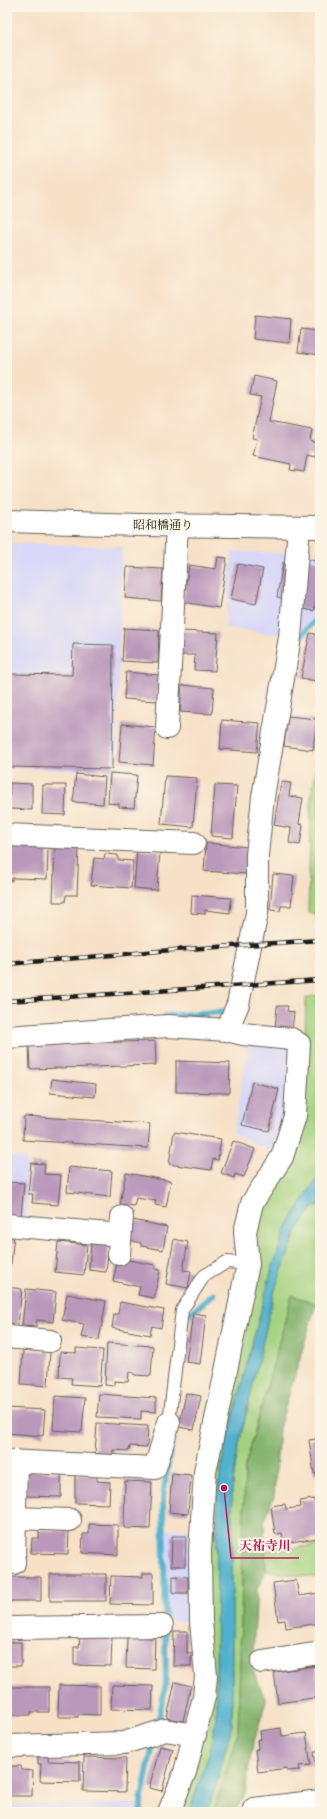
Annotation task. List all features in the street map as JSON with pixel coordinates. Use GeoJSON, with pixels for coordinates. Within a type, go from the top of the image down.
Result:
{"type":"FeatureCollection","features":[{"type":"Feature","properties":{"kind":"street","name":"昭和橋通り"},"geometry":{"type":"LineString","coordinates":[[7,521],[310,527]]}},
{"type":"Feature","properties":{"kind":"street"},"geometry":{"type":"LineString","coordinates":[[167,728],[177,525]]}},
{"type":"Feature","properties":{"kind":"street"},"geometry":{"type":"LineString","coordinates":[[227,1030],[238,1004],[257,913],[257,855],[263,797],[310,527]]}},
{"type":"Feature","properties":{"kind":"street"},"geometry":{"type":"LineString","coordinates":[[7,835],[194,843]]}},
{"type":"Feature","properties":{"kind":"street"},"geometry":{"type":"LineString","coordinates":[[7,1037],[168,1026],[227,1030],[242,1034],[291,1039],[298,1044],[295,1116],[282,1157],[252,1203],[245,1232],[248,1264],[205,1472],[200,1551],[201,1622],[206,1676],[204,1697],[185,1772],[169,1812]]}},
{"type":"Feature","properties":{"kind":"street"},"geometry":{"type":"LineString","coordinates":[[7,1225],[120,1236]]}},
{"type":"Feature","properties":{"kind":"street"},"geometry":{"type":"LineString","coordinates":[[7,1337],[50,1341]]}},
{"type":"Feature","properties":{"kind":"street"},"geometry":{"type":"LineString","coordinates":[[14,1563],[15,1518],[12,1461],[155,1468],[170,1422]]}},
{"type":"Feature","properties":{"kind":"street"},"geometry":{"type":"LineString","coordinates":[[15,1518],[70,1520]]}},
{"type":"Feature","properties":{"kind":"street"},"geometry":{"type":"LineString","coordinates":[[7,1628],[162,1626]]}},
{"type":"Feature","properties":{"kind":"street"},"geometry":{"type":"LineString","coordinates":[[262,1662],[320,1653]]}},
{"type":"Feature","properties":{"kind":"street"},"geometry":{"type":"LineString","coordinates":[[7,1746],[124,1743],[165,1730],[195,1735]]}},
{"type":"Feature","properties":{"kind":"street"},"geometry":{"type":"LineString","coordinates":[[254,1809],[320,1801]]}},
{"type":"Feature","properties":{"kind":"lane"},"geometry":{"type":"LineString","coordinates":[[170,1422],[182,1310],[204,1276],[227,1262],[248,1264]]}},
{"type":"Feature","properties":{"kind":"shaded area"},"geometry":{"type":"Polygon","coordinates":[[[7,543],[122,547],[116,771],[7,768],[7,543]]]}},
{"type":"Feature","properties":{"kind":"shaded area"},"geometry":{"type":"Polygon","coordinates":[[[232,552],[320,554],[320,604],[317,617],[297,637],[225,628],[232,552]]]}},
{"type":"Feature","properties":{"kind":"shaded area"},"geometry":{"type":"Polygon","coordinates":[[[250,1038],[289,1047],[288,1116],[272,1152],[233,1133],[250,1038]]]}},
{"type":"Feature","properties":{"kind":"shaded area"},"geometry":{"type":"Polygon","coordinates":[[[7,1156],[26,1158],[27,1223],[7,1221],[7,1156]]]}},
{"type":"Feature","properties":{"kind":"shaded area"},"geometry":{"type":"Polygon","coordinates":[[[197,1529],[195,1623],[167,1620],[165,1530],[197,1529]]]}},
{"type":"Feature","properties":{"kind":"shaded area"},"geometry":{"type":"Polygon","coordinates":[[[7,1804],[138,1804],[138,1812],[7,1812],[7,1804]]]}},
{"type":"Feature","properties":{"kind":"green space"},"geometry":{"type":"Polygon","coordinates":[[[320,749],[320,914],[308,913],[311,797],[320,749]]]}},
{"type":"Feature","properties":{"kind":"green space"},"geometry":{"type":"Polygon","coordinates":[[[320,994],[320,1174],[288,1224],[272,1269],[224,1451],[217,1496],[216,1717],[210,1751],[189,1812],[177,1812],[195,1768],[208,1470],[253,1279],[260,1217],[303,1117],[306,998],[320,994]]]}},
{"type":"Feature","properties":{"kind":"green space"},"geometry":{"type":"Polygon","coordinates":[[[320,1204],[320,1303],[316,1304],[292,1295],[245,1467],[238,1732],[214,1812],[206,1812],[218,1779],[232,1725],[232,1491],[237,1453],[275,1289],[296,1232],[313,1208],[320,1204]]]}},
{"type":"Feature","properties":{"kind":"green space"},"geometry":{"type":"Polygon","coordinates":[[[292,1295],[316,1304],[279,1428],[274,1496],[264,1521],[266,1571],[257,1589],[252,1668],[266,1701],[251,1752],[245,1794],[235,1812],[214,1812],[238,1732],[245,1467],[292,1295]]]}},
{"type":"Feature","properties":{"kind":"green space"},"geometry":{"type":"Polygon","coordinates":[[[320,1545],[320,1578],[266,1571],[265,1551],[320,1545]]]}},
{"type":"Feature","properties":{"kind":"water"},"geometry":{"type":"Polygon","coordinates":[[[320,1174],[320,1204],[313,1208],[296,1232],[275,1289],[237,1453],[232,1491],[232,1725],[218,1779],[206,1812],[189,1812],[210,1751],[216,1717],[217,1496],[224,1452],[272,1269],[288,1224],[320,1174]]]}},
{"type":"Feature","properties":{"kind":"building"},"geometry":{"type":"Polygon","coordinates":[[[255,315],[291,319],[289,343],[253,339],[255,315]]]}},
{"type":"Feature","properties":{"kind":"building"},"geometry":{"type":"Polygon","coordinates":[[[301,329],[320,331],[320,355],[298,352],[301,329]]]}},
{"type":"Feature","properties":{"kind":"building"},"geometry":{"type":"Polygon","coordinates":[[[254,376],[277,381],[269,422],[312,430],[310,441],[318,443],[315,457],[307,455],[304,472],[290,470],[291,464],[253,456],[257,439],[252,438],[261,397],[250,395],[254,376]]]}},
{"type":"Feature","properties":{"kind":"building"},"geometry":{"type":"Polygon","coordinates":[[[218,557],[227,558],[219,608],[183,602],[189,565],[216,569],[218,557]]]}},
{"type":"Feature","properties":{"kind":"building"},"geometry":{"type":"Polygon","coordinates":[[[307,559],[320,562],[320,579],[314,611],[298,608],[307,559]]]}},
{"type":"Feature","properties":{"kind":"building"},"geometry":{"type":"Polygon","coordinates":[[[283,562],[291,563],[285,599],[277,597],[283,562]]]}},
{"type":"Feature","properties":{"kind":"building"},"geometry":{"type":"Polygon","coordinates":[[[238,564],[263,569],[256,604],[231,599],[238,564]]]}},
{"type":"Feature","properties":{"kind":"building"},"geometry":{"type":"Polygon","coordinates":[[[127,567],[163,569],[161,601],[125,598],[127,567]]]}},
{"type":"Feature","properties":{"kind":"building"},"geometry":{"type":"Polygon","coordinates":[[[124,628],[159,630],[158,663],[122,661],[124,628]]]}},
{"type":"Feature","properties":{"kind":"building"},"geometry":{"type":"Polygon","coordinates":[[[183,631],[218,633],[215,671],[194,670],[195,655],[181,655],[183,631]]]}},
{"type":"Feature","properties":{"kind":"building"},"geometry":{"type":"Polygon","coordinates":[[[310,633],[320,635],[320,682],[301,678],[310,633]]]}},
{"type":"Feature","properties":{"kind":"building"},"geometry":{"type":"Polygon","coordinates":[[[73,644],[113,645],[112,769],[7,767],[7,674],[72,675],[73,644]]]}},
{"type":"Feature","properties":{"kind":"building"},"geometry":{"type":"Polygon","coordinates":[[[126,672],[159,675],[157,701],[124,699],[126,672]]]}},
{"type":"Feature","properties":{"kind":"building"},"geometry":{"type":"Polygon","coordinates":[[[182,685],[214,688],[212,714],[180,712],[182,685]]]}},
{"type":"Feature","properties":{"kind":"building"},"geometry":{"type":"Polygon","coordinates":[[[288,716],[317,719],[313,750],[284,746],[288,716]]]}},
{"type":"Feature","properties":{"kind":"building"},"geometry":{"type":"Polygon","coordinates":[[[222,720],[260,723],[257,752],[220,749],[222,720]]]}},
{"type":"Feature","properties":{"kind":"building"},"geometry":{"type":"Polygon","coordinates":[[[122,724],[156,727],[153,765],[119,762],[122,724]]]}},
{"type":"Feature","properties":{"kind":"building"},"geometry":{"type":"Polygon","coordinates":[[[110,773],[137,775],[134,808],[119,807],[119,804],[108,803],[110,773]]]}},
{"type":"Feature","properties":{"kind":"building"},"geometry":{"type":"Polygon","coordinates":[[[76,774],[105,777],[103,804],[73,802],[76,774]]]}},
{"type":"Feature","properties":{"kind":"building"},"geometry":{"type":"Polygon","coordinates":[[[165,776],[197,778],[193,827],[161,824],[165,776]]]}},
{"type":"Feature","properties":{"kind":"building"},"geometry":{"type":"Polygon","coordinates":[[[281,782],[291,783],[289,796],[303,798],[299,824],[303,825],[300,845],[289,843],[291,828],[274,825],[281,782]]]}},
{"type":"Feature","properties":{"kind":"building"},"geometry":{"type":"Polygon","coordinates":[[[10,783],[32,784],[32,810],[9,809],[10,783]]]}},
{"type":"Feature","properties":{"kind":"building"},"geometry":{"type":"Polygon","coordinates":[[[43,785],[66,785],[65,815],[42,814],[43,785]]]}},
{"type":"Feature","properties":{"kind":"building"},"geometry":{"type":"Polygon","coordinates":[[[215,785],[237,786],[233,838],[211,836],[215,785]]]}},
{"type":"Feature","properties":{"kind":"building"},"geometry":{"type":"Polygon","coordinates":[[[206,843],[248,847],[246,874],[204,871],[206,843]]]}},
{"type":"Feature","properties":{"kind":"building"},"geometry":{"type":"Polygon","coordinates":[[[7,846],[48,848],[47,879],[12,878],[12,881],[7,880],[7,846]]]}},
{"type":"Feature","properties":{"kind":"building"},"geometry":{"type":"Polygon","coordinates":[[[55,847],[79,848],[77,895],[66,895],[65,902],[53,902],[55,847]]]}},
{"type":"Feature","properties":{"kind":"building"},"geometry":{"type":"Polygon","coordinates":[[[137,849],[160,851],[157,890],[134,888],[137,849]]]}},
{"type":"Feature","properties":{"kind":"building"},"geometry":{"type":"Polygon","coordinates":[[[105,854],[118,855],[118,860],[133,861],[131,888],[91,885],[94,858],[104,859],[105,854]]]}},
{"type":"Feature","properties":{"kind":"building"},"geometry":{"type":"Polygon","coordinates":[[[273,874],[294,876],[291,906],[281,906],[280,911],[270,910],[273,874]]]}},
{"type":"Feature","properties":{"kind":"building"},"geometry":{"type":"Polygon","coordinates":[[[192,895],[231,898],[230,913],[205,910],[205,914],[191,913],[192,895]]]}},
{"type":"Feature","properties":{"kind":"building"},"geometry":{"type":"Polygon","coordinates":[[[277,1006],[288,1006],[287,1011],[294,1012],[292,1032],[275,1030],[277,1006]]]}},
{"type":"Feature","properties":{"kind":"building"},"geometry":{"type":"Polygon","coordinates":[[[155,1041],[156,1065],[30,1069],[29,1045],[155,1041]]]}},
{"type":"Feature","properties":{"kind":"building"},"geometry":{"type":"Polygon","coordinates":[[[176,1061],[230,1063],[229,1093],[176,1092],[176,1061]]]}},
{"type":"Feature","properties":{"kind":"building"},"geometry":{"type":"Polygon","coordinates":[[[52,1079],[96,1084],[95,1097],[50,1093],[52,1079]]]}},
{"type":"Feature","properties":{"kind":"building"},"geometry":{"type":"Polygon","coordinates":[[[252,1082],[279,1089],[269,1131],[242,1125],[252,1082]]]}},
{"type":"Feature","properties":{"kind":"building"},"geometry":{"type":"Polygon","coordinates":[[[24,1116],[150,1124],[148,1148],[23,1140],[24,1116]]]}},
{"type":"Feature","properties":{"kind":"building"},"geometry":{"type":"Polygon","coordinates":[[[174,1132],[221,1139],[218,1160],[213,1159],[211,1170],[169,1164],[174,1132]]]}},
{"type":"Feature","properties":{"kind":"building"},"geometry":{"type":"Polygon","coordinates":[[[233,1141],[255,1149],[244,1177],[235,1174],[234,1178],[221,1173],[233,1141]]]}},
{"type":"Feature","properties":{"kind":"building"},"geometry":{"type":"Polygon","coordinates":[[[31,1163],[45,1164],[44,1174],[61,1175],[58,1205],[32,1203],[33,1194],[28,1194],[31,1163]]]}},
{"type":"Feature","properties":{"kind":"building"},"geometry":{"type":"Polygon","coordinates":[[[69,1167],[112,1171],[110,1197],[67,1192],[69,1167]]]}},
{"type":"Feature","properties":{"kind":"building"},"geometry":{"type":"Polygon","coordinates":[[[126,1173],[171,1181],[166,1207],[155,1205],[156,1201],[136,1198],[134,1206],[120,1204],[126,1173]]]}},
{"type":"Feature","properties":{"kind":"building"},"geometry":{"type":"Polygon","coordinates":[[[7,1182],[24,1183],[21,1217],[7,1216],[7,1182]]]}},
{"type":"Feature","properties":{"kind":"building"},"geometry":{"type":"Polygon","coordinates":[[[133,1220],[167,1227],[163,1250],[141,1246],[141,1243],[129,1240],[133,1220]]]}},
{"type":"Feature","properties":{"kind":"building"},"geometry":{"type":"Polygon","coordinates":[[[7,1235],[14,1235],[11,1264],[7,1264],[7,1235]]]}},
{"type":"Feature","properties":{"kind":"building"},"geometry":{"type":"Polygon","coordinates":[[[174,1239],[188,1242],[183,1270],[191,1271],[188,1288],[166,1284],[174,1239]]]}},
{"type":"Feature","properties":{"kind":"building"},"geometry":{"type":"Polygon","coordinates":[[[58,1242],[87,1245],[84,1275],[55,1272],[58,1242]]]}},
{"type":"Feature","properties":{"kind":"building"},"geometry":{"type":"Polygon","coordinates":[[[91,1243],[109,1245],[106,1272],[89,1270],[91,1243]]]}},
{"type":"Feature","properties":{"kind":"building"},"geometry":{"type":"Polygon","coordinates":[[[118,1258],[155,1265],[155,1269],[160,1270],[154,1298],[138,1295],[140,1287],[113,1281],[118,1258]]]}},
{"type":"Feature","properties":{"kind":"building"},"geometry":{"type":"Polygon","coordinates":[[[7,1287],[22,1289],[18,1324],[7,1323],[7,1287]]]}},
{"type":"Feature","properties":{"kind":"building"},"geometry":{"type":"Polygon","coordinates":[[[26,1289],[56,1292],[53,1322],[37,1320],[36,1326],[22,1325],[26,1289]]]}},
{"type":"Feature","properties":{"kind":"building"},"geometry":{"type":"Polygon","coordinates":[[[67,1294],[106,1301],[99,1340],[81,1337],[84,1324],[62,1320],[67,1294]]]}},
{"type":"Feature","properties":{"kind":"building"},"geometry":{"type":"Polygon","coordinates":[[[120,1302],[164,1310],[161,1328],[152,1326],[150,1335],[112,1328],[114,1314],[118,1314],[120,1302]]]}},
{"type":"Feature","properties":{"kind":"building"},"geometry":{"type":"Polygon","coordinates":[[[193,1313],[206,1315],[200,1364],[186,1362],[193,1313]]]}},
{"type":"Feature","properties":{"kind":"building"},"geometry":{"type":"Polygon","coordinates":[[[107,1343],[153,1346],[151,1376],[134,1375],[134,1373],[129,1372],[128,1382],[114,1381],[114,1386],[105,1385],[107,1343]]]}},
{"type":"Feature","properties":{"kind":"building"},"geometry":{"type":"Polygon","coordinates":[[[76,1348],[103,1350],[100,1386],[71,1384],[72,1378],[59,1377],[60,1352],[76,1353],[76,1348]]]}},
{"type":"Feature","properties":{"kind":"building"},"geometry":{"type":"Polygon","coordinates":[[[23,1350],[50,1352],[48,1386],[21,1384],[23,1350]]]}},
{"type":"Feature","properties":{"kind":"building"},"geometry":{"type":"Polygon","coordinates":[[[186,1393],[201,1396],[194,1430],[179,1427],[186,1393]]]}},
{"type":"Feature","properties":{"kind":"building"},"geometry":{"type":"Polygon","coordinates":[[[99,1394],[156,1398],[156,1412],[141,1411],[141,1419],[97,1417],[99,1394]]]}},
{"type":"Feature","properties":{"kind":"building"},"geometry":{"type":"Polygon","coordinates":[[[55,1396],[85,1398],[82,1432],[53,1430],[55,1396]]]}},
{"type":"Feature","properties":{"kind":"building"},"geometry":{"type":"Polygon","coordinates":[[[7,1408],[45,1410],[43,1436],[7,1433],[7,1408]]]}},
{"type":"Feature","properties":{"kind":"building"},"geometry":{"type":"Polygon","coordinates":[[[97,1423],[148,1426],[147,1447],[130,1446],[129,1451],[113,1450],[113,1455],[95,1454],[97,1423]]]}},
{"type":"Feature","properties":{"kind":"building"},"geometry":{"type":"Polygon","coordinates":[[[320,1438],[320,1474],[314,1474],[309,1440],[320,1438]]]}},
{"type":"Feature","properties":{"kind":"building"},"geometry":{"type":"Polygon","coordinates":[[[27,1471],[61,1472],[61,1497],[26,1496],[27,1471]]]}},
{"type":"Feature","properties":{"kind":"building"},"geometry":{"type":"Polygon","coordinates":[[[172,1473],[191,1475],[188,1514],[169,1512],[172,1473]]]}},
{"type":"Feature","properties":{"kind":"building"},"geometry":{"type":"Polygon","coordinates":[[[75,1475],[97,1475],[97,1481],[110,1482],[109,1504],[75,1503],[75,1475]]]}},
{"type":"Feature","properties":{"kind":"building"},"geometry":{"type":"Polygon","coordinates":[[[125,1481],[152,1482],[150,1529],[124,1528],[125,1481]]]}},
{"type":"Feature","properties":{"kind":"building"},"geometry":{"type":"Polygon","coordinates":[[[314,1499],[319,1538],[283,1543],[282,1533],[275,1534],[271,1506],[285,1504],[286,1509],[301,1507],[300,1501],[314,1499]]]}},
{"type":"Feature","properties":{"kind":"building"},"geometry":{"type":"Polygon","coordinates":[[[89,1524],[118,1525],[118,1555],[82,1553],[83,1534],[89,1534],[89,1524]]]}},
{"type":"Feature","properties":{"kind":"building"},"geometry":{"type":"Polygon","coordinates":[[[39,1530],[69,1531],[68,1554],[31,1553],[32,1538],[39,1538],[39,1530]]]}},
{"type":"Feature","properties":{"kind":"building"},"geometry":{"type":"Polygon","coordinates":[[[172,1536],[186,1536],[185,1566],[171,1566],[172,1536]]]}},
{"type":"Feature","properties":{"kind":"building"},"geometry":{"type":"Polygon","coordinates":[[[143,1573],[153,1573],[153,1605],[110,1604],[111,1576],[143,1577],[143,1573]]]}},
{"type":"Feature","properties":{"kind":"building"},"geometry":{"type":"Polygon","coordinates":[[[50,1574],[106,1574],[106,1601],[50,1601],[50,1574]]]}},
{"type":"Feature","properties":{"kind":"building"},"geometry":{"type":"Polygon","coordinates":[[[173,1576],[188,1577],[188,1593],[173,1593],[173,1576]]]}},
{"type":"Feature","properties":{"kind":"building"},"geometry":{"type":"Polygon","coordinates":[[[7,1577],[41,1577],[41,1601],[7,1601],[7,1577]]]}},
{"type":"Feature","properties":{"kind":"building"},"geometry":{"type":"Polygon","coordinates":[[[296,1580],[299,1596],[320,1593],[320,1623],[286,1628],[285,1620],[278,1621],[273,1583],[296,1580]]]}},
{"type":"Feature","properties":{"kind":"building"},"geometry":{"type":"Polygon","coordinates":[[[174,1631],[187,1631],[187,1653],[191,1653],[191,1666],[173,1666],[174,1631]]]}},
{"type":"Feature","properties":{"kind":"building"},"geometry":{"type":"Polygon","coordinates":[[[80,1636],[112,1637],[111,1666],[74,1665],[74,1647],[79,1647],[80,1636]]]}},
{"type":"Feature","properties":{"kind":"building"},"geometry":{"type":"Polygon","coordinates":[[[127,1637],[155,1638],[154,1669],[126,1668],[127,1637]]]}},
{"type":"Feature","properties":{"kind":"building"},"geometry":{"type":"Polygon","coordinates":[[[7,1642],[21,1642],[21,1666],[7,1666],[7,1642]]]}},
{"type":"Feature","properties":{"kind":"building"},"geometry":{"type":"Polygon","coordinates":[[[316,1666],[320,1697],[278,1703],[274,1672],[316,1666]]]}},
{"type":"Feature","properties":{"kind":"building"},"geometry":{"type":"Polygon","coordinates":[[[175,1682],[191,1686],[183,1721],[167,1718],[175,1682]]]}},
{"type":"Feature","properties":{"kind":"building"},"geometry":{"type":"Polygon","coordinates":[[[59,1685],[100,1686],[100,1715],[78,1714],[78,1717],[58,1717],[59,1685]]]}},
{"type":"Feature","properties":{"kind":"building"},"geometry":{"type":"Polygon","coordinates":[[[112,1685],[153,1686],[152,1710],[111,1709],[112,1685]]]}},
{"type":"Feature","properties":{"kind":"building"},"geometry":{"type":"Polygon","coordinates":[[[9,1687],[49,1687],[49,1712],[31,1712],[31,1715],[9,1715],[9,1687]]]}},
{"type":"Feature","properties":{"kind":"building"},"geometry":{"type":"Polygon","coordinates":[[[281,1728],[282,1736],[306,1733],[311,1765],[299,1766],[300,1770],[287,1771],[287,1768],[258,1772],[255,1750],[258,1749],[257,1740],[261,1739],[260,1731],[281,1728]]]}},
{"type":"Feature","properties":{"kind":"building"},"geometry":{"type":"Polygon","coordinates":[[[160,1746],[173,1749],[162,1791],[149,1788],[160,1746]]]}},
{"type":"Feature","properties":{"kind":"building"},"geometry":{"type":"Polygon","coordinates":[[[314,1752],[320,1752],[320,1783],[318,1783],[314,1752]]]}},
{"type":"Feature","properties":{"kind":"building"},"geometry":{"type":"Polygon","coordinates":[[[38,1756],[48,1756],[48,1761],[80,1762],[80,1782],[40,1781],[41,1764],[38,1764],[38,1756]]]}},
{"type":"Feature","properties":{"kind":"building"},"geometry":{"type":"Polygon","coordinates":[[[84,1757],[126,1758],[125,1792],[83,1791],[84,1757]]]}},
{"type":"Feature","properties":{"kind":"building"},"geometry":{"type":"Polygon","coordinates":[[[7,1766],[21,1766],[22,1770],[33,1771],[32,1796],[7,1796],[7,1766]]]}},
{"type":"Feature","properties":{"kind":"waterway"},"geometry":{"type":"LineString","coordinates":[[299,643],[300,638],[316,619],[320,610]]}},
{"type":"Feature","properties":{"kind":"waterway"},"geometry":{"type":"LineString","coordinates":[[165,1016],[225,1012]]}},
{"type":"Feature","properties":{"kind":"waterway"},"geometry":{"type":"LineString","coordinates":[[186,1324],[186,1317],[214,1294]]}},
{"type":"Feature","properties":{"kind":"waterway"},"geometry":{"type":"LineString","coordinates":[[158,1722],[166,1684],[163,1497],[170,1452]]}},
{"type":"Feature","properties":{"kind":"waterway"},"geometry":{"type":"LineString","coordinates":[[141,1812],[141,1802],[153,1745]]}},
{"type":"Feature","properties":{"kind":"railway"},"geometry":{"type":"LineString","coordinates":[[7,964],[159,951],[320,940]]}},
{"type":"Feature","properties":{"kind":"railway"},"geometry":{"type":"LineString","coordinates":[[7,1001],[320,980]]}},
{"type":"Feature","properties":{"kind":"place","name":"天祐寺川"},"geometry":{"type":"Point","coordinates":[224,1488]}}]}
